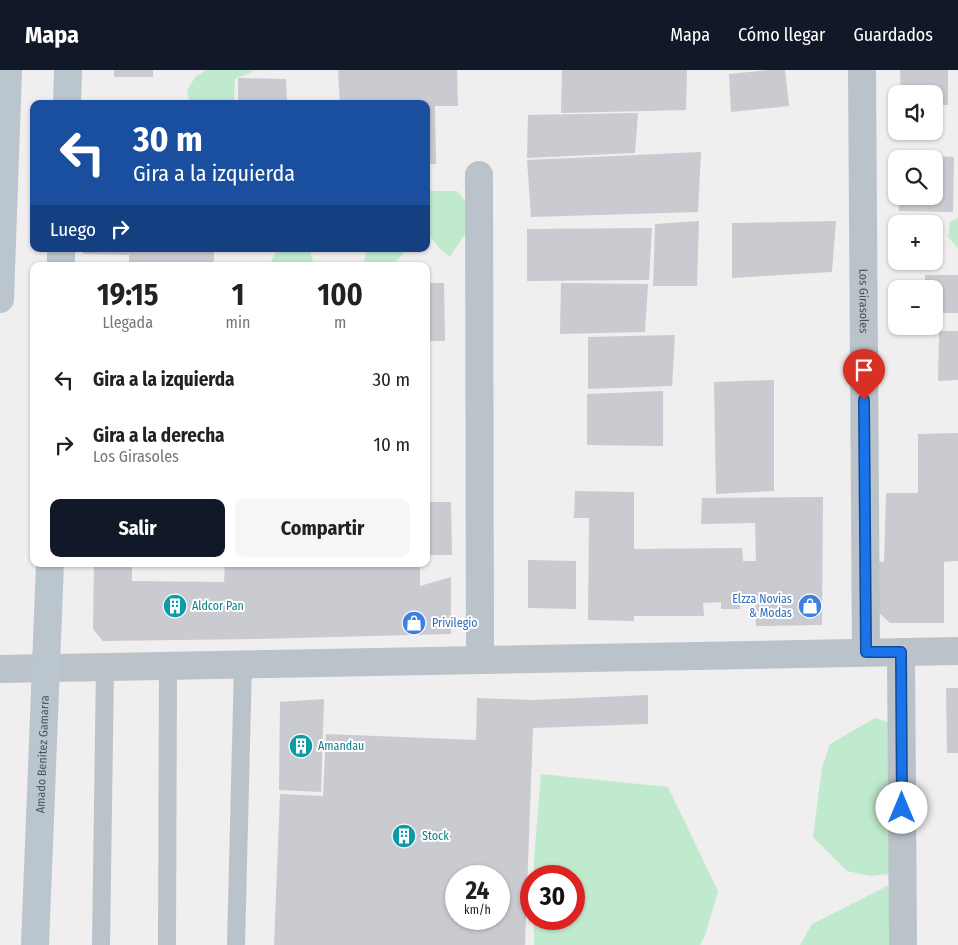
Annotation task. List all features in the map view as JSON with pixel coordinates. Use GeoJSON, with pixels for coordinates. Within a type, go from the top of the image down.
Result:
{"type":"FeatureCollection","features":[{"type":"Feature","properties":{"kind":"main road"},"geometry":{"type":"LineString","coordinates":[[0,299],[8,70]]}},
{"type":"Feature","properties":{"kind":"main road"},"geometry":{"type":"LineString","coordinates":[[67,100],[68,70]]}},
{"type":"Feature","properties":{"kind":"main road","name":"Amado Benítez Gamarra"},"geometry":{"type":"LineString","coordinates":[[36,945],[50,567]]}},
{"type":"Feature","properties":{"kind":"street","name":"Los Girasoles"},"geometry":{"type":"LineString","coordinates":[[862,70],[866,652]]}},
{"type":"Feature","properties":{"kind":"street"},"geometry":{"type":"LineString","coordinates":[[479,175],[480,660]]}},
{"type":"Feature","properties":{"kind":"street"},"geometry":{"type":"LineString","coordinates":[[0,669],[958,650]]}},
{"type":"Feature","properties":{"kind":"street"},"geometry":{"type":"LineString","coordinates":[[901,652],[903,945]]}},
{"type":"Feature","properties":{"kind":"lane"},"geometry":{"type":"LineString","coordinates":[[236,945],[243,664]]}},
{"type":"Feature","properties":{"kind":"lane"},"geometry":{"type":"LineString","coordinates":[[168,666],[168,945]]}},
{"type":"Feature","properties":{"kind":"lane"},"geometry":{"type":"LineString","coordinates":[[101,945],[105,667]]}},
{"type":"Feature","properties":{"kind":"green space"},"geometry":{"type":"Polygon","coordinates":[[[207,70],[256,70],[235,79],[234,100],[189,100],[187,90],[196,76],[207,70]]]}},
{"type":"Feature","properties":{"kind":"green space"},"geometry":{"type":"Polygon","coordinates":[[[430,191],[457,191],[468,205],[468,229],[450,257],[438,247],[431,237],[430,191]]]}},
{"type":"Feature","properties":{"kind":"green space"},"geometry":{"type":"Polygon","coordinates":[[[958,218],[958,248],[948,237],[950,222],[958,218]]]}},
{"type":"Feature","properties":{"kind":"green space"},"geometry":{"type":"Polygon","coordinates":[[[276,252],[310,252],[313,262],[271,262],[276,252]]]}},
{"type":"Feature","properties":{"kind":"green space"},"geometry":{"type":"Polygon","coordinates":[[[366,252],[404,252],[394,262],[364,262],[366,252]]]}},
{"type":"Feature","properties":{"kind":"green space"},"geometry":{"type":"Polygon","coordinates":[[[875,718],[894,724],[896,873],[870,876],[847,871],[813,837],[822,768],[830,744],[875,718]]]}},
{"type":"Feature","properties":{"kind":"green space"},"geometry":{"type":"Polygon","coordinates":[[[541,774],[668,787],[718,891],[706,933],[700,945],[534,945],[534,930],[585,930],[585,865],[534,865],[541,774]]]}},
{"type":"Feature","properties":{"kind":"green space"},"geometry":{"type":"Polygon","coordinates":[[[891,884],[891,945],[800,945],[812,924],[891,884]]]}},
{"type":"Feature","properties":{"kind":"building"},"geometry":{"type":"Polygon","coordinates":[[[114,70],[153,70],[153,77],[114,77],[114,70]]]}},
{"type":"Feature","properties":{"kind":"building"},"geometry":{"type":"Polygon","coordinates":[[[338,70],[457,70],[458,106],[435,106],[436,164],[430,164],[430,100],[340,100],[338,70]]]}},
{"type":"Feature","properties":{"kind":"building"},"geometry":{"type":"Polygon","coordinates":[[[562,70],[687,70],[686,110],[561,113],[562,70]]]}},
{"type":"Feature","properties":{"kind":"building"},"geometry":{"type":"Polygon","coordinates":[[[785,70],[789,106],[731,112],[729,74],[785,70]]]}},
{"type":"Feature","properties":{"kind":"building"},"geometry":{"type":"Polygon","coordinates":[[[900,70],[948,70],[948,105],[943,105],[943,85],[901,85],[900,70]]]}},
{"type":"Feature","properties":{"kind":"building"},"geometry":{"type":"Polygon","coordinates":[[[238,78],[286,79],[287,100],[238,100],[238,78]]]}},
{"type":"Feature","properties":{"kind":"building"},"geometry":{"type":"Polygon","coordinates":[[[638,113],[635,153],[527,158],[528,115],[638,113]]]}},
{"type":"Feature","properties":{"kind":"building"},"geometry":{"type":"Polygon","coordinates":[[[701,152],[698,212],[531,217],[527,160],[701,152]]]}},
{"type":"Feature","properties":{"kind":"building"},"geometry":{"type":"Polygon","coordinates":[[[943,157],[954,157],[953,212],[899,211],[899,205],[943,205],[943,157]]]}},
{"type":"Feature","properties":{"kind":"building"},"geometry":{"type":"Polygon","coordinates":[[[699,221],[697,286],[653,286],[655,224],[699,221]]]}},
{"type":"Feature","properties":{"kind":"building"},"geometry":{"type":"Polygon","coordinates":[[[836,221],[832,272],[732,278],[732,223],[836,221]]]}},
{"type":"Feature","properties":{"kind":"building"},"geometry":{"type":"Polygon","coordinates":[[[652,228],[649,280],[527,281],[527,229],[652,228]]]}},
{"type":"Feature","properties":{"kind":"building"},"geometry":{"type":"Polygon","coordinates":[[[83,252],[214,252],[214,262],[129,262],[129,255],[83,254],[83,252]]]}},
{"type":"Feature","properties":{"kind":"building"},"geometry":{"type":"Polygon","coordinates":[[[925,275],[958,275],[958,313],[943,313],[943,280],[925,280],[925,275]]]}},
{"type":"Feature","properties":{"kind":"building"},"geometry":{"type":"Polygon","coordinates":[[[430,283],[444,283],[445,341],[430,341],[430,283]]]}},
{"type":"Feature","properties":{"kind":"building"},"geometry":{"type":"Polygon","coordinates":[[[561,283],[648,284],[645,332],[560,334],[561,283]]]}},
{"type":"Feature","properties":{"kind":"building"},"geometry":{"type":"Polygon","coordinates":[[[943,331],[958,331],[958,380],[938,381],[939,335],[943,335],[943,331]]]}},
{"type":"Feature","properties":{"kind":"building"},"geometry":{"type":"Polygon","coordinates":[[[675,335],[672,386],[588,389],[588,337],[675,335]]]}},
{"type":"Feature","properties":{"kind":"building"},"geometry":{"type":"Polygon","coordinates":[[[774,380],[774,491],[716,494],[714,382],[774,380]]]}},
{"type":"Feature","properties":{"kind":"building"},"geometry":{"type":"Polygon","coordinates":[[[663,391],[663,446],[587,445],[587,394],[663,391]]]}},
{"type":"Feature","properties":{"kind":"building"},"geometry":{"type":"Polygon","coordinates":[[[958,433],[958,561],[944,562],[944,623],[890,623],[875,609],[874,561],[884,562],[886,493],[918,493],[918,434],[958,433]]]}},
{"type":"Feature","properties":{"kind":"building"},"geometry":{"type":"Polygon","coordinates":[[[575,491],[634,492],[634,549],[742,548],[743,561],[756,561],[755,523],[701,524],[702,498],[823,497],[822,625],[756,626],[755,601],[740,602],[740,609],[721,609],[721,602],[703,603],[704,616],[634,616],[634,621],[588,620],[589,518],[574,518],[575,491]]]}},
{"type":"Feature","properties":{"kind":"building"},"geometry":{"type":"Polygon","coordinates":[[[430,502],[451,502],[452,555],[430,555],[430,502]]]}},
{"type":"Feature","properties":{"kind":"building"},"geometry":{"type":"Polygon","coordinates":[[[528,560],[576,561],[576,609],[528,608],[528,560]]]}},
{"type":"Feature","properties":{"kind":"building"},"geometry":{"type":"Polygon","coordinates":[[[94,567],[132,567],[132,581],[224,582],[225,567],[420,567],[420,586],[451,577],[451,634],[103,641],[93,629],[94,567]]]}},
{"type":"Feature","properties":{"kind":"building"},"geometry":{"type":"Polygon","coordinates":[[[946,688],[958,688],[958,753],[947,753],[946,688]]]}},
{"type":"Feature","properties":{"kind":"building","name":"Stock"},"geometry":{"type":"Polygon","coordinates":[[[648,695],[648,724],[533,728],[528,865],[520,865],[520,930],[526,930],[525,945],[274,945],[280,794],[323,796],[326,734],[476,740],[477,698],[533,700],[648,695]]]}},
{"type":"Feature","properties":{"kind":"building","name":"Amandau"},"geometry":{"type":"Polygon","coordinates":[[[324,699],[321,792],[279,790],[280,702],[324,699]]]}},
{"type":"Feature","properties":{"kind":"place","name":"Aldcor Pan"},"geometry":{"type":"Point","coordinates":[175,606]}},
{"type":"Feature","properties":{"kind":"place","name":"Elzza Novias & Modas"},"geometry":{"type":"Point","coordinates":[810,606]}},
{"type":"Feature","properties":{"kind":"place","name":"Privilegio"},"geometry":{"type":"Point","coordinates":[414,623]}},
{"type":"Feature","properties":{"kind":"place","name":"Amandau"},"geometry":{"type":"Point","coordinates":[301,746]}},
{"type":"Feature","properties":{"kind":"place","name":"Stock"},"geometry":{"type":"Point","coordinates":[404,836]}},
{"type":"Feature","properties":{"kind":"route"},"geometry":{"type":"LineString","coordinates":[[864,400],[866,652],[901,652],[902,808]]}}]}
